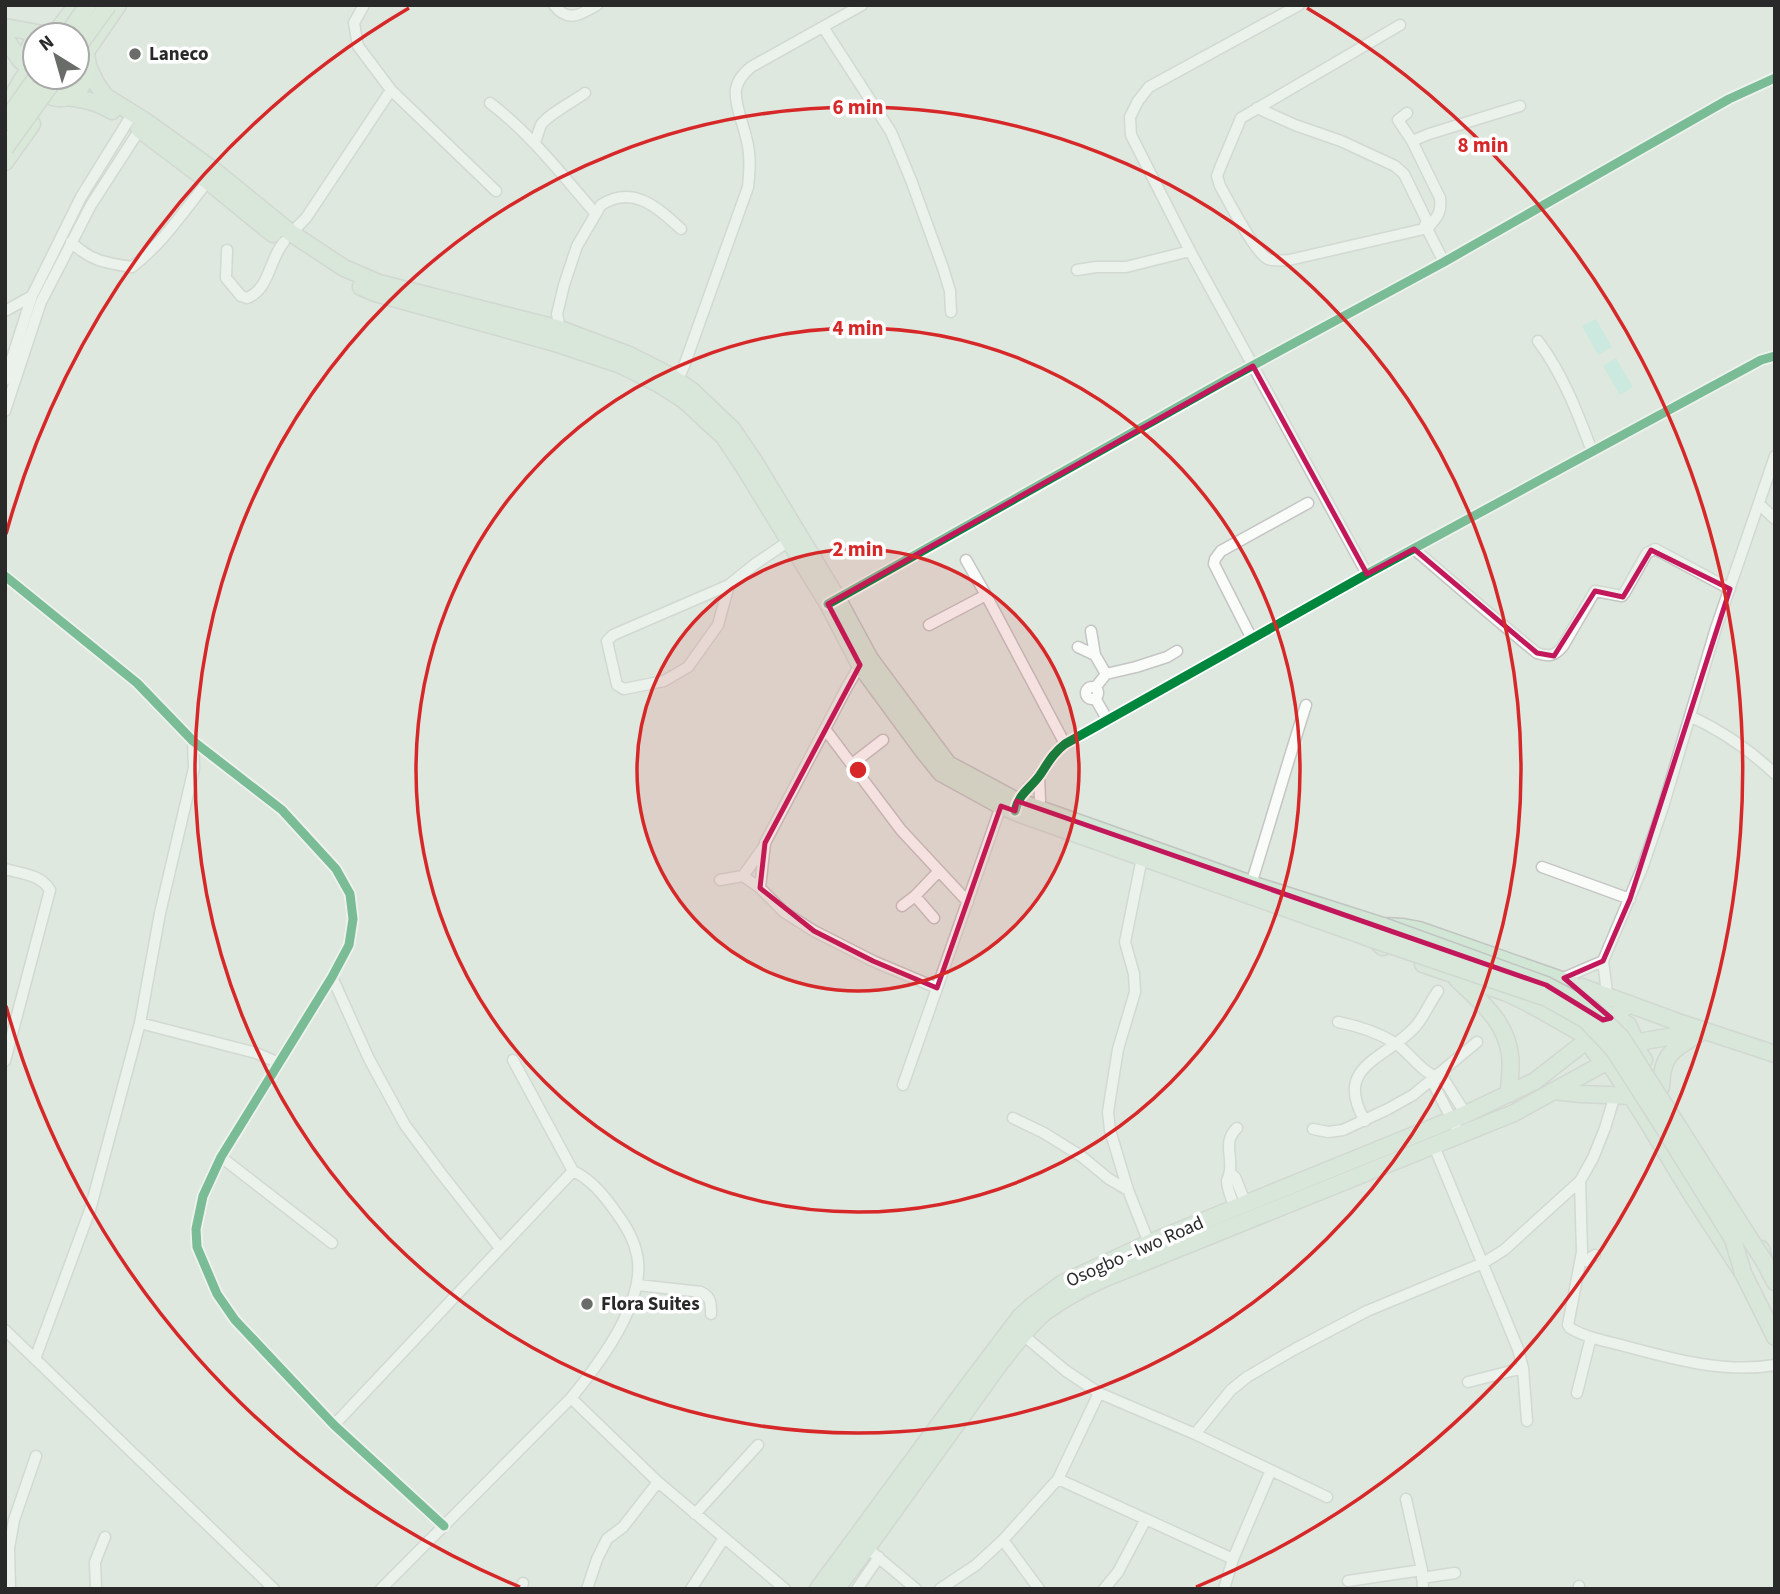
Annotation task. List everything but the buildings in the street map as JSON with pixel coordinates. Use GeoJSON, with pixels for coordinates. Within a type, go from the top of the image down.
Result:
{"type":"FeatureCollection","features":[{"type":"Feature","properties":{"kind":"highway"},"geometry":{"type":"LineString","coordinates":[[64,21],[77,5]]}},
{"type":"Feature","properties":{"kind":"highway"},"geometry":{"type":"LineString","coordinates":[[69,21],[88,5]]}},
{"type":"Feature","properties":{"kind":"highway"},"geometry":{"type":"LineString","coordinates":[[91,36],[108,5]]}},
{"type":"Feature","properties":{"kind":"highway"},"geometry":{"type":"LineString","coordinates":[[91,40],[118,5]]}},
{"type":"Feature","properties":{"kind":"highway"},"geometry":{"type":"LineString","coordinates":[[5,109],[21,89]]}},
{"type":"Feature","properties":{"kind":"highway"},"geometry":{"type":"LineString","coordinates":[[5,122],[23,91]]}},
{"type":"Feature","properties":{"kind":"highway"},"geometry":{"type":"LineString","coordinates":[[34,91],[57,98]]}},
{"type":"Feature","properties":{"kind":"highway"},"geometry":{"type":"LineString","coordinates":[[5,148],[46,91]]}},
{"type":"Feature","properties":{"kind":"highway"},"geometry":{"type":"LineString","coordinates":[[5,162],[57,98],[75,91]]}},
{"type":"Feature","properties":{"kind":"main road"},"geometry":{"type":"LineString","coordinates":[[5,38],[21,61]]}},
{"type":"Feature","properties":{"kind":"main road"},"geometry":{"type":"LineString","coordinates":[[91,72],[105,96],[208,181],[339,278],[375,293],[555,343],[621,365],[659,384],[691,390],[732,429],[754,461],[832,601],[860,665],[941,773],[1011,806],[1251,884],[1379,933],[1547,998],[1586,1020],[1614,1050],[1676,1147],[1733,1239],[1743,1273]]}},
{"type":"Feature","properties":{"kind":"main road"},"geometry":{"type":"LineString","coordinates":[[57,98],[87,99],[137,121],[216,172],[287,238],[344,268],[379,283],[560,329],[629,355],[675,386],[684,400],[724,437],[789,541],[870,659],[948,764],[1011,806]]}},
{"type":"Feature","properties":{"kind":"main road"},"geometry":{"type":"LineString","coordinates":[[1036,813],[1142,858],[1545,985],[1592,1009],[1621,1037],[1775,1281]]}},
{"type":"Feature","properties":{"kind":"main road"},"geometry":{"type":"LineString","coordinates":[[1379,933],[1403,927],[1419,930],[1775,1055]]}},
{"type":"Feature","properties":{"kind":"main road"},"geometry":{"type":"LineString","coordinates":[[1379,933],[1387,950],[1507,993],[1590,1038]]}},
{"type":"Feature","properties":{"kind":"main road"},"geometry":{"type":"LineString","coordinates":[[1452,975],[1490,1011],[1501,1026],[1510,1055],[1509,1094]]}},
{"type":"Feature","properties":{"kind":"main road"},"geometry":{"type":"LineString","coordinates":[[1566,981],[1587,995],[1611,1018],[1617,1018],[1628,1025],[1633,1036],[1630,1051],[1625,1057],[1617,1061],[1600,1059],[1591,1046],[1590,1038],[1594,1026],[1611,1018],[1630,1004]]}},
{"type":"Feature","properties":{"kind":"main road"},"geometry":{"type":"LineString","coordinates":[[1661,1087],[1661,1070],[1666,1059],[1677,1048],[1703,1031]]}},
{"type":"Feature","properties":{"kind":"main road"},"geometry":{"type":"LineString","coordinates":[[1633,1042],[1703,1031]]}},
{"type":"Feature","properties":{"kind":"main road","name":"Osogbo - Iwo Road"},"geometry":{"type":"LineString","coordinates":[[818,1589],[1020,1317],[1063,1283],[1149,1243],[1459,1117],[1509,1094],[1535,1081],[1590,1038]]}},
{"type":"Feature","properties":{"kind":"main road"},"geometry":{"type":"LineString","coordinates":[[1633,1042],[1753,1231],[1760,1243],[1764,1261]]}},
{"type":"Feature","properties":{"kind":"main road"},"geometry":{"type":"LineString","coordinates":[[1608,1061],[1624,1092],[1743,1273],[1775,1337]]}},
{"type":"Feature","properties":{"kind":"main road","name":"Osogbo - Iwo Road"},"geometry":{"type":"LineString","coordinates":[[836,1589],[873,1553],[1023,1335],[1045,1312],[1103,1279],[1514,1112],[1608,1061]]}},
{"type":"Feature","properties":{"kind":"main road"},"geometry":{"type":"LineString","coordinates":[[1624,1092],[1632,1077],[1651,1072]]}},
{"type":"Feature","properties":{"kind":"main road"},"geometry":{"type":"LineString","coordinates":[[1553,1091],[1581,1094],[1624,1092]]}},
{"type":"Feature","properties":{"kind":"street"},"geometry":{"type":"LineString","coordinates":[[364,5],[354,23],[358,46],[391,90],[496,191]]}},
{"type":"Feature","properties":{"kind":"street"},"geometry":{"type":"LineString","coordinates":[[554,5],[559,12],[570,16],[583,13],[597,5]]}},
{"type":"Feature","properties":{"kind":"street"},"geometry":{"type":"LineString","coordinates":[[675,386],[748,187],[751,167],[748,141],[736,97],[739,80],[751,67],[862,5]]}},
{"type":"Feature","properties":{"kind":"street"},"geometry":{"type":"LineString","coordinates":[[1299,5],[1149,87],[1130,117],[1130,135],[1190,251],[1367,574]]}},
{"type":"Feature","properties":{"kind":"street"},"geometry":{"type":"LineString","coordinates":[[1400,25],[1241,118],[1217,176],[1220,186],[1265,258],[1275,261],[1289,260],[1427,227],[1437,218],[1441,208],[1440,198],[1412,141],[1398,120],[1407,113]]}},
{"type":"Feature","properties":{"kind":"street"},"geometry":{"type":"LineString","coordinates":[[823,27],[891,132],[943,268],[950,291],[951,312]]}},
{"type":"Feature","properties":{"kind":"street"},"geometry":{"type":"LineString","coordinates":[[832,601],[1444,262],[1729,99],[1775,78]]}},
{"type":"Feature","properties":{"kind":"street"},"geometry":{"type":"LineString","coordinates":[[227,250],[226,278],[240,296],[253,296],[271,269],[277,250],[306,218],[391,90]]}},
{"type":"Feature","properties":{"kind":"street"},"geometry":{"type":"LineString","coordinates":[[535,142],[542,124],[552,114],[585,93]]}},
{"type":"Feature","properties":{"kind":"street"},"geometry":{"type":"LineString","coordinates":[[490,103],[535,142],[596,214]]}},
{"type":"Feature","properties":{"kind":"street"},"geometry":{"type":"LineString","coordinates":[[1412,141],[1520,106]]}},
{"type":"Feature","properties":{"kind":"street"},"geometry":{"type":"LineString","coordinates":[[1256,108],[1341,141],[1395,166],[1404,174],[1415,194],[1444,262]]}},
{"type":"Feature","properties":{"kind":"street"},"geometry":{"type":"LineString","coordinates":[[5,411],[41,302],[137,121]]}},
{"type":"Feature","properties":{"kind":"street"},"geometry":{"type":"LineString","coordinates":[[5,380],[32,296],[81,197],[137,121]]}},
{"type":"Feature","properties":{"kind":"street"},"geometry":{"type":"LineString","coordinates":[[72,242],[81,252],[102,262],[132,267],[162,240],[208,181]]}},
{"type":"Feature","properties":{"kind":"street"},"geometry":{"type":"LineString","coordinates":[[560,329],[557,314],[564,285],[577,246],[601,205],[626,197],[643,200],[661,211],[681,229]]}},
{"type":"Feature","properties":{"kind":"street"},"geometry":{"type":"LineString","coordinates":[[1077,270],[1126,267],[1190,251]]}},
{"type":"Feature","properties":{"kind":"street"},"geometry":{"type":"LineString","coordinates":[[5,310],[32,296]]}},
{"type":"Feature","properties":{"kind":"street"},"geometry":{"type":"LineString","coordinates":[[1538,341],[1549,356],[1578,414],[1592,451]]}},
{"type":"Feature","properties":{"kind":"street"},"geometry":{"type":"LineString","coordinates":[[903,1085],[968,902],[1011,806],[1039,776],[1053,754],[1107,719],[1367,574],[1761,360],[1775,356]]}},
{"type":"Feature","properties":{"kind":"street"},"geometry":{"type":"LineString","coordinates":[[1611,1018],[1603,961],[1643,866],[1689,716],[1775,456]]}},
{"type":"Feature","properties":{"kind":"street"},"geometry":{"type":"LineString","coordinates":[[1252,639],[1214,564],[1215,559],[1221,551],[1308,503]]}},
{"type":"Feature","properties":{"kind":"street"},"geometry":{"type":"LineString","coordinates":[[1759,504],[1775,519]]}},
{"type":"Feature","properties":{"kind":"street"},"geometry":{"type":"LineString","coordinates":[[729,585],[718,625],[688,667],[664,681],[624,689],[617,685],[607,641],[613,635],[729,585],[789,541]]}},
{"type":"Feature","properties":{"kind":"street"},"geometry":{"type":"LineString","coordinates":[[1414,549],[1537,653],[1551,656],[1563,646],[1595,591],[1622,596],[1651,550],[1655,549],[1730,589]]}},
{"type":"Feature","properties":{"kind":"street"},"geometry":{"type":"LineString","coordinates":[[966,560],[1065,744]]}},
{"type":"Feature","properties":{"kind":"street"},"geometry":{"type":"LineString","coordinates":[[5,576],[137,683],[193,741],[282,810],[336,869],[350,894],[353,919],[349,945],[221,1157],[203,1196],[196,1229],[197,1247],[216,1294],[235,1320],[334,1426],[444,1526]]}},
{"type":"Feature","properties":{"kind":"street"},"geometry":{"type":"LineString","coordinates":[[929,625],[986,595]]}},
{"type":"Feature","properties":{"kind":"street"},"geometry":{"type":"LineString","coordinates":[[1091,631],[1095,655],[1106,674]]}},
{"type":"Feature","properties":{"kind":"street"},"geometry":{"type":"LineString","coordinates":[[1078,647],[1095,655]]}},
{"type":"Feature","properties":{"kind":"street"},"geometry":{"type":"LineString","coordinates":[[1107,719],[1095,693],[1106,674],[1177,651]]}},
{"type":"Feature","properties":{"kind":"street"},"geometry":{"type":"LineString","coordinates":[[743,876],[765,843],[860,665]]}},
{"type":"Feature","properties":{"kind":"street"},"geometry":{"type":"LineString","coordinates":[[1251,884],[1306,705]]}},
{"type":"Feature","properties":{"kind":"street"},"geometry":{"type":"LineString","coordinates":[[1689,716],[1735,740],[1775,774]]}},
{"type":"Feature","properties":{"kind":"street"},"geometry":{"type":"LineString","coordinates":[[825,729],[901,830],[968,902]]}},
{"type":"Feature","properties":{"kind":"street"},"geometry":{"type":"LineString","coordinates":[[852,764],[883,740]]}},
{"type":"Feature","properties":{"kind":"street"},"geometry":{"type":"LineString","coordinates":[[35,1359],[90,1210],[140,1023],[160,913],[194,768],[193,741]]}},
{"type":"Feature","properties":{"kind":"street"},"geometry":{"type":"LineString","coordinates":[[194,768],[214,756]]}},
{"type":"Feature","properties":{"kind":"street"},"geometry":{"type":"LineString","coordinates":[[1036,813],[1040,800],[1039,776]]}},
{"type":"Feature","properties":{"kind":"street"},"geometry":{"type":"LineString","coordinates":[[760,888],[765,843]]}},
{"type":"Feature","properties":{"kind":"street"},"geometry":{"type":"LineString","coordinates":[[1142,858],[1125,942],[1134,974],[1135,992],[1118,1049],[1108,1112],[1110,1130],[1128,1190],[1149,1243]]}},
{"type":"Feature","properties":{"kind":"street"},"geometry":{"type":"LineString","coordinates":[[1542,867],[1630,899]]}},
{"type":"Feature","properties":{"kind":"street"},"geometry":{"type":"LineString","coordinates":[[5,869],[40,878],[50,890],[5,1060]]}},
{"type":"Feature","properties":{"kind":"street"},"geometry":{"type":"LineString","coordinates":[[902,906],[938,872]]}},
{"type":"Feature","properties":{"kind":"street"},"geometry":{"type":"LineString","coordinates":[[720,880],[743,876],[760,888],[784,912],[814,931],[873,961],[937,988]]}},
{"type":"Feature","properties":{"kind":"street"},"geometry":{"type":"LineString","coordinates":[[915,896],[934,918]]}},
{"type":"Feature","properties":{"kind":"street"},"geometry":{"type":"LineString","coordinates":[[1566,981],[1603,961]]}},
{"type":"Feature","properties":{"kind":"street"},"geometry":{"type":"LineString","coordinates":[[332,977],[369,1059],[405,1125],[499,1247]]}},
{"type":"Feature","properties":{"kind":"street"},"geometry":{"type":"LineString","coordinates":[[1365,1121],[1355,1100],[1356,1078],[1369,1063],[1397,1044],[1414,1028],[1438,991]]}},
{"type":"Feature","properties":{"kind":"street"},"geometry":{"type":"LineString","coordinates":[[1338,1021],[1373,1031],[1397,1044],[1434,1077],[1443,1078],[1467,1132]]}},
{"type":"Feature","properties":{"kind":"street"},"geometry":{"type":"LineString","coordinates":[[140,1023],[256,1053],[279,1063]]}},
{"type":"Feature","properties":{"kind":"street"},"geometry":{"type":"LineString","coordinates":[[1313,1129],[1328,1132],[1343,1130],[1365,1121],[1413,1095],[1477,1042]]}},
{"type":"Feature","properties":{"kind":"street"},"geometry":{"type":"LineString","coordinates":[[381,1589],[571,1398],[595,1368],[615,1336],[638,1285],[639,1269],[632,1239],[608,1200],[582,1175],[573,1171],[513,1060]]}},
{"type":"Feature","properties":{"kind":"street"},"geometry":{"type":"LineString","coordinates":[[1434,1077],[1433,1085],[1459,1117],[1467,1132]]}},
{"type":"Feature","properties":{"kind":"street"},"geometry":{"type":"LineString","coordinates":[[1195,1434],[1231,1390],[1247,1377],[1294,1349],[1367,1311],[1483,1263],[1504,1250],[1580,1181],[1624,1092]]}},
{"type":"Feature","properties":{"kind":"street"},"geometry":{"type":"LineString","coordinates":[[1013,1118],[1081,1156],[1109,1179],[1128,1190]]}},
{"type":"Feature","properties":{"kind":"street"},"geometry":{"type":"LineString","coordinates":[[1237,1128],[1232,1132],[1228,1146],[1230,1173],[1235,1177],[1241,1206]]}},
{"type":"Feature","properties":{"kind":"street"},"geometry":{"type":"LineString","coordinates":[[1434,1146],[1518,1349],[1523,1368],[1527,1421]]}},
{"type":"Feature","properties":{"kind":"street"},"geometry":{"type":"LineString","coordinates":[[221,1157],[332,1243]]}},
{"type":"Feature","properties":{"kind":"street"},"geometry":{"type":"LineString","coordinates":[[334,1426],[573,1171]]}},
{"type":"Feature","properties":{"kind":"street"},"geometry":{"type":"LineString","coordinates":[[1580,1181],[1582,1256],[1568,1325],[1572,1330],[1690,1363],[1755,1368],[1775,1365]]}},
{"type":"Feature","properties":{"kind":"street"},"geometry":{"type":"LineString","coordinates":[[638,1285],[701,1292],[712,1302],[711,1314]]}},
{"type":"Feature","properties":{"kind":"street"},"geometry":{"type":"LineString","coordinates":[[5,1330],[275,1589]]}},
{"type":"Feature","properties":{"kind":"street"},"geometry":{"type":"LineString","coordinates":[[1023,1335],[1066,1371],[1099,1393],[1195,1434],[1327,1497]]}},
{"type":"Feature","properties":{"kind":"street"},"geometry":{"type":"LineString","coordinates":[[1577,1393],[1591,1337]]}},
{"type":"Feature","properties":{"kind":"street"},"geometry":{"type":"LineString","coordinates":[[1468,1382],[1523,1368]]}},
{"type":"Feature","properties":{"kind":"street"},"geometry":{"type":"LineString","coordinates":[[940,1589],[976,1564],[1003,1540],[1058,1479],[1099,1393]]}},
{"type":"Feature","properties":{"kind":"street"},"geometry":{"type":"LineString","coordinates":[[571,1398],[658,1482],[785,1589]]}},
{"type":"Feature","properties":{"kind":"street"},"geometry":{"type":"LineString","coordinates":[[695,1514],[758,1445]]}},
{"type":"Feature","properties":{"kind":"street"},"geometry":{"type":"LineString","coordinates":[[10,1589],[9,1548],[14,1520],[36,1456]]}},
{"type":"Feature","properties":{"kind":"street"},"geometry":{"type":"LineString","coordinates":[[1224,1589],[1233,1559],[1271,1470]]}},
{"type":"Feature","properties":{"kind":"street"},"geometry":{"type":"LineString","coordinates":[[1058,1479],[1233,1559]]}},
{"type":"Feature","properties":{"kind":"street"},"geometry":{"type":"LineString","coordinates":[[587,1589],[607,1539],[628,1522],[658,1482]]}},
{"type":"Feature","properties":{"kind":"street"},"geometry":{"type":"LineString","coordinates":[[1406,1499],[1422,1579]]}},
{"type":"Feature","properties":{"kind":"street"},"geometry":{"type":"LineString","coordinates":[[1104,1589],[1118,1572],[1146,1519]]}},
{"type":"Feature","properties":{"kind":"street"},"geometry":{"type":"LineString","coordinates":[[96,1589],[95,1562],[105,1537]]}},
{"type":"Feature","properties":{"kind":"street"},"geometry":{"type":"LineString","coordinates":[[691,1589],[724,1538]]}},
{"type":"Feature","properties":{"kind":"street"},"geometry":{"type":"LineString","coordinates":[[1003,1540],[1039,1589]]}},
{"type":"Feature","properties":{"kind":"street"},"geometry":{"type":"LineString","coordinates":[[857,1589],[873,1553],[916,1589]]}},
{"type":"Feature","properties":{"kind":"street"},"geometry":{"type":"LineString","coordinates":[[1348,1581],[1422,1579],[1455,1573]]}},
{"type":"Feature","properties":{"kind":"highlighted area"},"geometry":{"type":"Polygon","coordinates":[[[1253,366],[1367,574],[1414,549],[1537,653],[1554,656],[1595,591],[1623,597],[1651,550],[1730,589],[1630,899],[1603,961],[1564,978],[1611,1018],[1603,1020],[1546,985],[1017,801],[1015,811],[1001,806],[937,988],[873,961],[814,931],[760,888],[765,843],[860,665],[828,604],[1253,366]]]}},
{"type":"Feature","properties":{"kind":"shaded area"},"geometry":{"type":"Polygon","coordinates":[[[1596,319],[1612,347],[1598,355],[1582,326],[1596,319]]]}},
{"type":"Feature","properties":{"kind":"shaded area"},"geometry":{"type":"Polygon","coordinates":[[[1616,358],[1633,387],[1620,395],[1603,366],[1616,358]]]}},
{"type":"Feature","properties":{"kind":"cycle path"},"geometry":{"type":"LineString","coordinates":[[828,604],[1226,380],[1444,262],[1729,99],[1775,78]]}},
{"type":"Feature","properties":{"kind":"cycle path"},"geometry":{"type":"LineString","coordinates":[[1015,811],[1022,795],[1065,744],[1367,574],[1761,360],[1775,356]]}},
{"type":"Feature","properties":{"kind":"cycle path"},"geometry":{"type":"LineString","coordinates":[[5,576],[137,683],[193,741],[282,810],[336,869],[350,894],[353,919],[349,945],[221,1157],[203,1196],[196,1229],[197,1247],[217,1294],[235,1320],[334,1425],[444,1526]]}},
{"type":"Feature","properties":{"kind":"place","name":"Laneco"},"geometry":{"type":"Point","coordinates":[135,54]}},
{"type":"Feature","properties":{"kind":"place","name":"Flora Suites"},"geometry":{"type":"Point","coordinates":[587,1304]}}]}
